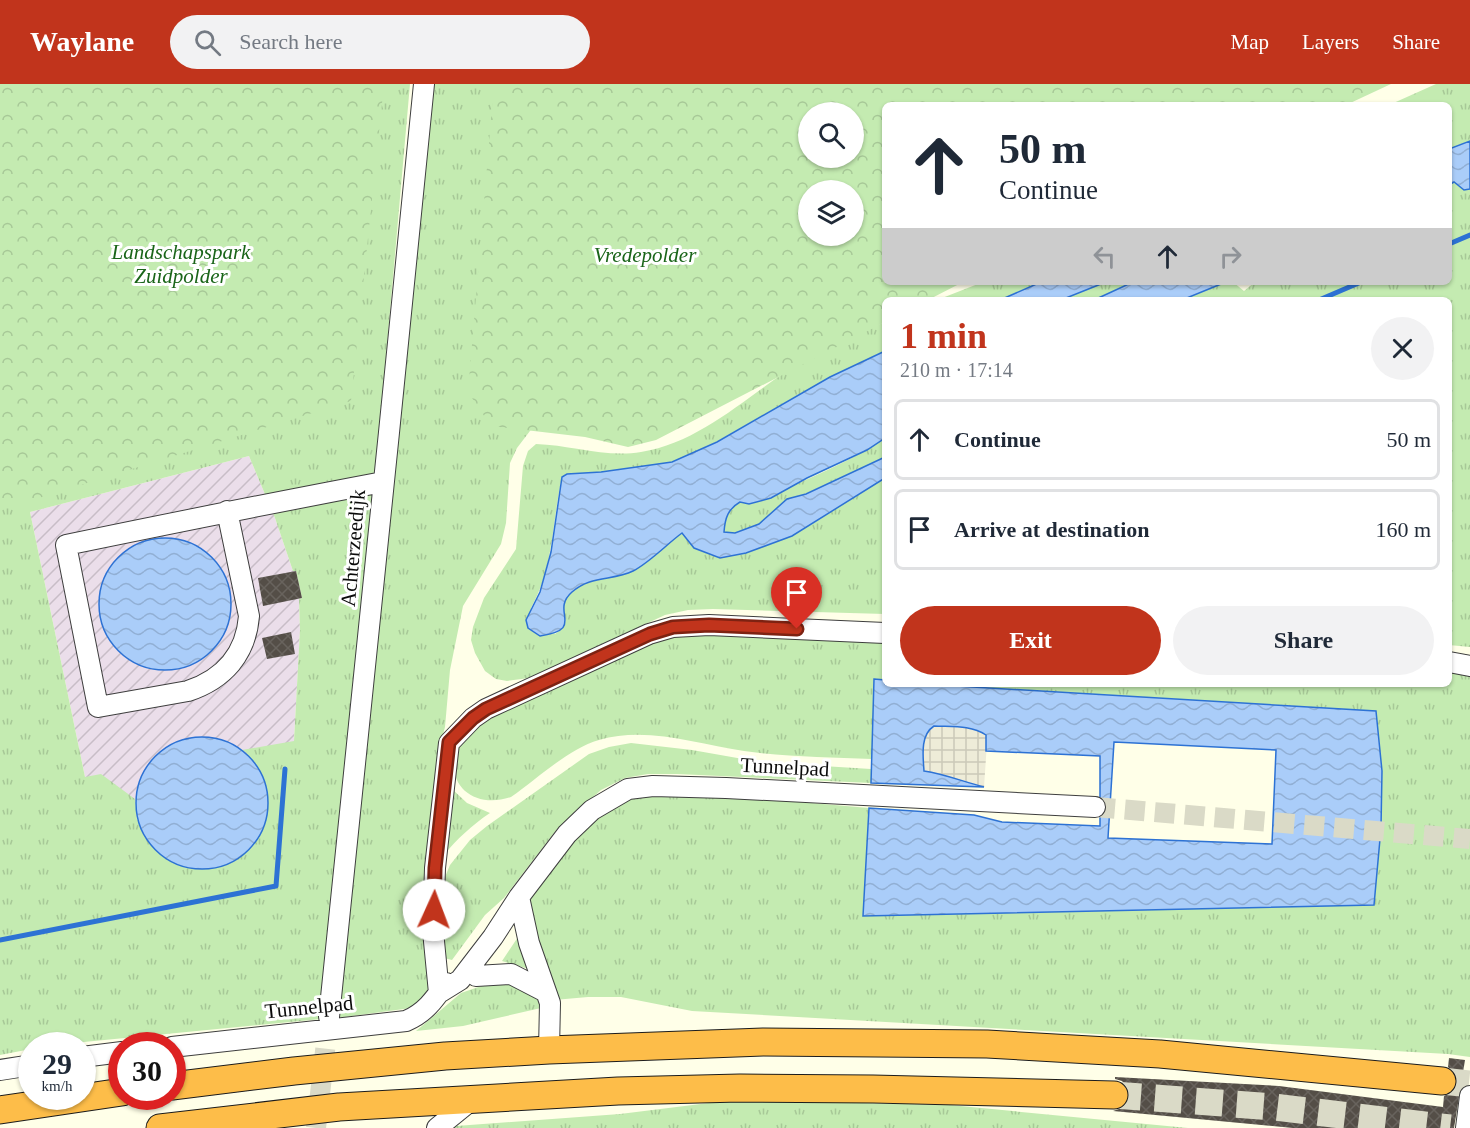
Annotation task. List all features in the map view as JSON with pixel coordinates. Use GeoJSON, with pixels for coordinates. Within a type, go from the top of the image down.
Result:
{"type":"FeatureCollection","features":[{"type":"Feature","properties":{"kind":"highway"},"geometry":{"type":"LineString","coordinates":[[186,1084],[445,1056],[763,1042],[987,1044],[1160,1054],[1442,1081]]}},
{"type":"Feature","properties":{"kind":"highway"},"geometry":{"type":"LineString","coordinates":[[160,1128],[309,1110],[474,1098],[618,1091],[740,1088],[873,1089],[1114,1095]]}},
{"type":"Feature","properties":{"kind":"highway"},"geometry":{"type":"LineString","coordinates":[[0,1110],[108,1094]]}},
{"type":"Feature","properties":{"kind":"street","name":"Achterzeedijk"},"geometry":{"type":"LineString","coordinates":[[329,1017],[356,770],[424,84]]}},
{"type":"Feature","properties":{"kind":"street"},"geometry":{"type":"LineString","coordinates":[[227,512],[249,616],[248,630],[232,662],[224,672],[202,686],[188,691],[98,707],[66,545],[227,512],[383,482]]}},
{"type":"Feature","properties":{"kind":"street"},"geometry":{"type":"LineString","coordinates":[[439,993],[433,920],[435,868],[449,742],[473,718],[486,709],[650,634],[673,627],[709,625],[882,633]]}},
{"type":"Feature","properties":{"kind":"street"},"geometry":{"type":"LineString","coordinates":[[1452,663],[1470,666]]}},
{"type":"Feature","properties":{"kind":"street","name":"Tunnelpad"},"geometry":{"type":"LineString","coordinates":[[439,993],[468,978],[519,897],[577,823],[617,794],[640,786],[726,788],[1095,807]]}},
{"type":"Feature","properties":{"kind":"street"},"geometry":{"type":"LineString","coordinates":[[519,897],[529,943],[550,1003],[549,1050]]}},
{"type":"Feature","properties":{"kind":"street","name":"Tunnelpad"},"geometry":{"type":"LineString","coordinates":[[186,1045],[405,1021],[419,1016],[427,1009],[489,924],[519,897]]}},
{"type":"Feature","properties":{"kind":"street"},"geometry":{"type":"LineString","coordinates":[[468,978],[511,974],[544,991]]}},
{"type":"Feature","properties":{"kind":"street"},"geometry":{"type":"LineString","coordinates":[[0,1070],[18,1067]]}},
{"type":"Feature","properties":{"kind":"street"},"geometry":{"type":"LineString","coordinates":[[1466,1128],[1470,1096]]}},
{"type":"Feature","properties":{"kind":"street"},"geometry":{"type":"LineString","coordinates":[[437,1128],[474,1098]]}},
{"type":"Feature","properties":{"kind":"shaded area"},"geometry":{"type":"Polygon","coordinates":[[[249,456],[275,518],[293,571],[296,571],[302,598],[299,599],[300,630],[294,741],[245,854],[85,777],[30,512],[249,456]]]}},
{"type":"Feature","properties":{"kind":"shaded area"},"geometry":{"type":"Polygon","coordinates":[[[934,726],[970,728],[986,735],[984,787],[924,771],[924,738],[926,732],[934,726]]]}},
{"type":"Feature","properties":{"kind":"green space"},"geometry":{"type":"Polygon","coordinates":[[[0,84],[410,84],[350,766],[321,1019],[186,1032],[108,1032],[108,1040],[96,1041],[96,1032],[18,1032],[18,1052],[0,1055],[0,84]],[[249,456],[30,512],[85,777],[101,774],[135,799],[137,820],[247,753],[242,750],[294,741],[300,630],[299,599],[302,598],[296,571],[293,571],[275,518],[249,456]]]}},
{"type":"Feature","properties":{"kind":"green space","name":"Landschapspark Zuidpolder"},"geometry":{"type":"Polygon","coordinates":[[[0,84],[384,84],[351,401],[0,510],[0,84]]]}},
{"type":"Feature","properties":{"kind":"green space"},"geometry":{"type":"Polygon","coordinates":[[[432,84],[545,84],[533,427],[517,448],[510,463],[506,523],[501,544],[463,606],[450,670],[445,727],[441,742],[429,986],[424,998],[411,1008],[337,1018],[432,84]]]}},
{"type":"Feature","properties":{"kind":"green space","name":"Vredepolder"},"geometry":{"type":"Polygon","coordinates":[[[494,84],[1391,84],[1352,102],[882,102],[882,285],[957,285],[934,297],[882,297],[882,324],[656,440],[628,447],[585,437],[491,426],[468,392],[494,84]]]}},
{"type":"Feature","properties":{"kind":"green space"},"geometry":{"type":"Polygon","coordinates":[[[1436,84],[1470,84],[1470,141],[1452,148],[1452,102],[1396,102],[1436,84]]]}},
{"type":"Feature","properties":{"kind":"green space"},"geometry":{"type":"Polygon","coordinates":[[[1452,183],[1464,190],[1470,189],[1470,647],[1452,645],[1452,297],[1189,297],[1219,285],[1237,285],[1244,291],[1251,285],[1452,285],[1452,183]]]}},
{"type":"Feature","properties":{"kind":"green space"},"geometry":{"type":"Polygon","coordinates":[[[975,285],[1034,285],[1007,297],[945,297],[975,285]]]}},
{"type":"Feature","properties":{"kind":"green space"},"geometry":{"type":"Polygon","coordinates":[[[1098,285],[1126,285],[1100,297],[1068,297],[1098,285]]]}},
{"type":"Feature","properties":{"kind":"green space"},"geometry":{"type":"Polygon","coordinates":[[[882,323],[882,352],[830,377],[716,442],[672,462],[601,472],[567,474],[562,477],[548,560],[539,592],[531,608],[555,634],[565,623],[564,604],[572,592],[595,580],[626,573],[639,567],[682,533],[694,548],[746,553],[792,536],[882,480],[882,614],[688,610],[665,615],[529,678],[507,681],[496,679],[485,671],[471,640],[473,627],[484,598],[516,549],[523,466],[528,451],[536,444],[615,453],[641,452],[665,446],[710,425],[793,367],[840,341],[882,323]]]}},
{"type":"Feature","properties":{"kind":"green space"},"geometry":{"type":"Polygon","coordinates":[[[882,440],[882,458],[805,494],[787,499],[759,524],[735,533],[724,532],[728,514],[740,502],[749,504],[836,466],[882,440]]]}},
{"type":"Feature","properties":{"kind":"green space"},"geometry":{"type":"Polygon","coordinates":[[[671,633],[882,639],[882,680],[874,680],[872,759],[760,753],[653,735],[617,736],[587,744],[576,750],[511,797],[484,800],[464,790],[454,770],[459,743],[478,722],[671,633]]]}},
{"type":"Feature","properties":{"kind":"green space"},"geometry":{"type":"Polygon","coordinates":[[[1452,669],[1470,669],[1470,1057],[692,1011],[621,997],[554,1000],[525,916],[534,890],[570,845],[595,821],[626,800],[673,791],[869,808],[863,916],[1373,905],[1381,828],[1382,771],[1376,711],[977,687],[1452,687],[1452,669]]]}},
{"type":"Feature","properties":{"kind":"green space"},"geometry":{"type":"Polygon","coordinates":[[[631,743],[692,750],[760,762],[871,769],[871,783],[677,774],[648,774],[625,778],[601,790],[557,829],[504,898],[485,915],[452,960],[444,958],[440,904],[442,884],[450,865],[470,840],[589,754],[631,743]]]}},
{"type":"Feature","properties":{"kind":"green space"},"geometry":{"type":"Polygon","coordinates":[[[451,788],[467,803],[490,813],[477,822],[443,856],[451,788]]]}},
{"type":"Feature","properties":{"kind":"green space"},"geometry":{"type":"Polygon","coordinates":[[[520,934],[532,970],[502,961],[520,934]]]}},
{"type":"Feature","properties":{"kind":"green space"},"geometry":{"type":"Polygon","coordinates":[[[490,983],[512,983],[538,997],[541,1008],[463,1026],[416,1031],[461,993],[490,983]]]}},
{"type":"Feature","properties":{"kind":"green space"},"geometry":{"type":"Polygon","coordinates":[[[733,1100],[950,1105],[1188,1128],[429,1128],[620,1114],[733,1100]]]}},
{"type":"Feature","properties":{"kind":"water"},"geometry":{"type":"Polygon","coordinates":[[[1470,141],[1470,189],[1464,190],[1454,182],[1452,183],[1452,148],[1470,141]]]}},
{"type":"Feature","properties":{"kind":"water"},"geometry":{"type":"Polygon","coordinates":[[[1034,285],[1098,285],[1068,297],[1007,297],[1034,285]]]}},
{"type":"Feature","properties":{"kind":"water"},"geometry":{"type":"Polygon","coordinates":[[[1126,285],[1219,285],[1189,297],[1100,297],[1126,285]]]}},
{"type":"Feature","properties":{"kind":"water"},"geometry":{"type":"Polygon","coordinates":[[[882,352],[882,440],[867,450],[771,498],[749,504],[740,502],[728,514],[724,532],[735,533],[759,524],[787,499],[806,494],[882,458],[882,480],[792,536],[746,553],[720,558],[694,548],[682,533],[633,571],[587,583],[572,592],[564,606],[565,624],[562,629],[540,636],[528,628],[526,620],[540,592],[551,552],[562,477],[567,474],[601,472],[672,462],[717,442],[830,377],[882,352]]]}},
{"type":"Feature","properties":{"kind":"water"},"geometry":{"type":"Polygon","coordinates":[[[165,538],[190,543],[212,557],[226,579],[231,604],[226,629],[212,651],[190,665],[165,670],[140,665],[118,651],[104,629],[99,604],[104,579],[118,557],[140,543],[165,538]]]}},
{"type":"Feature","properties":{"kind":"water"},"geometry":{"type":"Polygon","coordinates":[[[874,679],[882,680],[882,687],[973,687],[1376,711],[1382,771],[1381,828],[1374,905],[863,916],[869,808],[974,815],[1002,822],[1100,826],[1100,756],[986,751],[986,735],[980,732],[968,728],[934,726],[924,740],[924,771],[984,787],[871,783],[874,679]],[[1114,742],[1108,838],[1272,844],[1276,750],[1114,742]]]}},
{"type":"Feature","properties":{"kind":"water"},"geometry":{"type":"Polygon","coordinates":[[[202,737],[227,742],[249,756],[263,778],[268,803],[263,828],[249,850],[227,864],[202,869],[177,864],[155,850],[141,828],[136,803],[141,778],[155,756],[177,742],[202,737]]]}},
{"type":"Feature","properties":{"kind":"building"},"geometry":{"type":"Polygon","coordinates":[[[296,571],[302,598],[263,606],[258,578],[296,571]]]}},
{"type":"Feature","properties":{"kind":"building"},"geometry":{"type":"Polygon","coordinates":[[[291,632],[295,654],[267,659],[262,638],[291,632]]]}},
{"type":"Feature","properties":{"kind":"building"},"geometry":{"type":"Polygon","coordinates":[[[1449,1058],[1465,1060],[1454,1128],[1293,1128],[1113,1111],[1128,1103],[1130,1096],[1127,1087],[1115,1077],[1279,1086],[1443,1107],[1444,1096],[1454,1091],[1458,1083],[1456,1074],[1448,1067],[1449,1058]]]}},
{"type":"Feature","properties":{"kind":"waterway"},"geometry":{"type":"LineString","coordinates":[[1452,243],[1470,235]]}},
{"type":"Feature","properties":{"kind":"waterway"},"geometry":{"type":"LineString","coordinates":[[1326,297],[1354,285]]}},
{"type":"Feature","properties":{"kind":"waterway"},"geometry":{"type":"LineString","coordinates":[[0,940],[276,886],[285,769]]}},
{"type":"Feature","properties":{"kind":"tunnel"},"geometry":{"type":"LineString","coordinates":[[1095,807],[1470,839]]}},
{"type":"Feature","properties":{"kind":"tunnel"},"geometry":{"type":"LineString","coordinates":[[316,1128],[329,1017]]}},
{"type":"Feature","properties":{"kind":"tunnel"},"geometry":{"type":"LineString","coordinates":[[1442,1081],[1470,1084]]}},
{"type":"Feature","properties":{"kind":"tunnel"},"geometry":{"type":"LineString","coordinates":[[1114,1095],[1274,1107],[1450,1128]]}},
{"type":"Feature","properties":{"kind":"route"},"geometry":{"type":"LineString","coordinates":[[434,910],[439,823],[449,742],[473,718],[486,709],[650,634],[673,627],[709,625],[797,629]]}}]}
